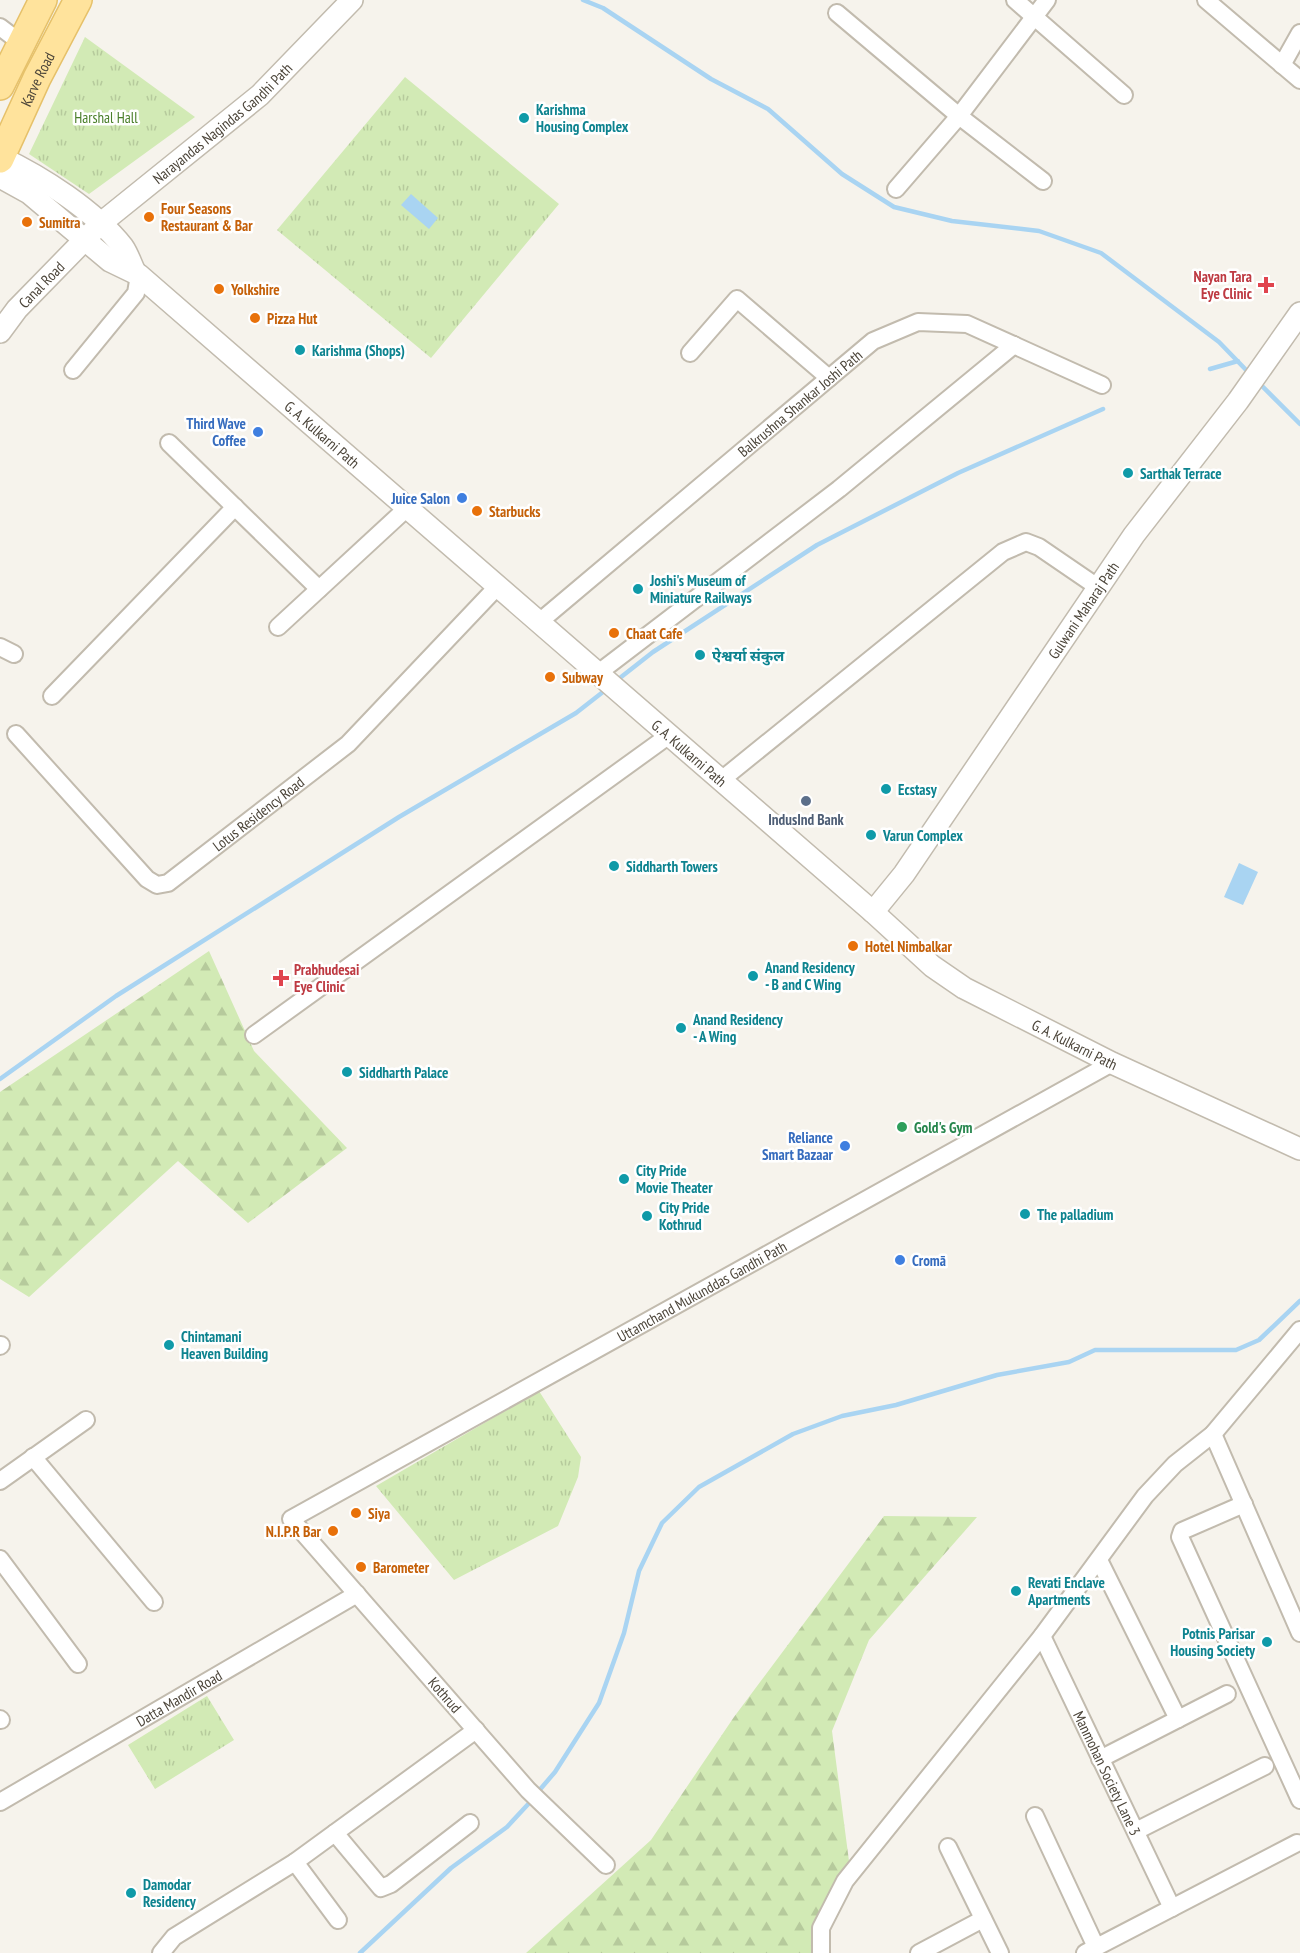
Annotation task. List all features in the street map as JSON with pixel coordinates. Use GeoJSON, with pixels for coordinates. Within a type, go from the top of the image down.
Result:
{"type":"FeatureCollection","features":[{"type":"Feature","properties":{"kind":"main road","name":"Karve Road"},"geometry":{"type":"LineString","coordinates":[[0,86],[10,35],[43,0]]}},
{"type":"Feature","properties":{"kind":"main road","name":"Karve Road"},"geometry":{"type":"LineString","coordinates":[[0,162],[37,78],[78,0]]}},
{"type":"Feature","properties":{"kind":"street","name":"Narayandas Nagindas Gandhi Path"},"geometry":{"type":"LineString","coordinates":[[92,231],[260,94],[352,0]]}},
{"type":"Feature","properties":{"kind":"street"},"geometry":{"type":"LineString","coordinates":[[1015,0],[1124,95]]}},
{"type":"Feature","properties":{"kind":"street"},"geometry":{"type":"LineString","coordinates":[[896,189],[959,116],[1047,0]]}},
{"type":"Feature","properties":{"kind":"street"},"geometry":{"type":"LineString","coordinates":[[1206,0],[1300,80]]}},
{"type":"Feature","properties":{"kind":"street"},"geometry":{"type":"LineString","coordinates":[[837,13],[959,116],[1043,181]]}},
{"type":"Feature","properties":{"kind":"street"},"geometry":{"type":"LineString","coordinates":[[1282,65],[1300,33]]}},
{"type":"Feature","properties":{"kind":"street","name":"G. A. Kulkarni Path"},"geometry":{"type":"LineString","coordinates":[[0,162],[40,177],[92,231],[124,248],[137,273],[873,912],[932,966],[964,988],[1112,1063],[1300,1149]]}},
{"type":"Feature","properties":{"kind":"street","name":"Canal Road"},"geometry":{"type":"LineString","coordinates":[[0,332],[17,309],[92,231]]}},
{"type":"Feature","properties":{"kind":"street"},"geometry":{"type":"LineString","coordinates":[[73,370],[135,292],[137,273]]}},
{"type":"Feature","properties":{"kind":"street"},"geometry":{"type":"LineString","coordinates":[[690,353],[737,299],[829,378]]}},
{"type":"Feature","properties":{"kind":"street","name":"Gulwani Maharaj Path"},"geometry":{"type":"LineString","coordinates":[[873,912],[904,874],[1134,536],[1238,401],[1300,313]]}},
{"type":"Feature","properties":{"kind":"street","name":"Balkrushna Shankar Joshi Path"},"geometry":{"type":"LineString","coordinates":[[538,623],[873,341],[918,322],[967,324],[1101,385]]}},
{"type":"Feature","properties":{"kind":"street"},"geometry":{"type":"LineString","coordinates":[[597,674],[839,489],[1014,345]]}},
{"type":"Feature","properties":{"kind":"street"},"geometry":{"type":"LineString","coordinates":[[169,443],[320,589]]}},
{"type":"Feature","properties":{"kind":"street"},"geometry":{"type":"LineString","coordinates":[[52,696],[235,507]]}},
{"type":"Feature","properties":{"kind":"street"},"geometry":{"type":"LineString","coordinates":[[278,627],[407,508]]}},
{"type":"Feature","properties":{"kind":"street"},"geometry":{"type":"LineString","coordinates":[[720,781],[1004,552],[1026,542],[1039,547],[1099,588]]}},
{"type":"Feature","properties":{"kind":"street","name":"Lotus Residency Road"},"geometry":{"type":"LineString","coordinates":[[16,734],[147,879],[157,885],[168,883],[348,744],[497,587]]}},
{"type":"Feature","properties":{"kind":"street"},"geometry":{"type":"LineString","coordinates":[[254,1035],[668,736]]}},
{"type":"Feature","properties":{"kind":"street","name":"Uttamchand Mukunddas Gandhi Path"},"geometry":{"type":"LineString","coordinates":[[291,1519],[1112,1063]]}},
{"type":"Feature","properties":{"kind":"street"},"geometry":{"type":"LineString","coordinates":[[821,1953],[821,1928],[845,1881],[1042,1636],[1145,1496],[1175,1464],[1213,1434],[1300,1330]]}},
{"type":"Feature","properties":{"kind":"street"},"geometry":{"type":"LineString","coordinates":[[0,1481],[86,1420]]}},
{"type":"Feature","properties":{"kind":"street"},"geometry":{"type":"LineString","coordinates":[[1213,1434],[1300,1633]]}},
{"type":"Feature","properties":{"kind":"street"},"geometry":{"type":"LineString","coordinates":[[33,1457],[154,1602]]}},
{"type":"Feature","properties":{"kind":"street"},"geometry":{"type":"LineString","coordinates":[[1244,1504],[1182,1531],[1180,1537],[1300,1800]]}},
{"type":"Feature","properties":{"kind":"street","name":"Kothrud"},"geometry":{"type":"LineString","coordinates":[[291,1519],[528,1790],[606,1865]]}},
{"type":"Feature","properties":{"kind":"street"},"geometry":{"type":"LineString","coordinates":[[0,1559],[78,1664]]}},
{"type":"Feature","properties":{"kind":"street"},"geometry":{"type":"LineString","coordinates":[[1099,1560],[1178,1719]]}},
{"type":"Feature","properties":{"kind":"street","name":"Datta Mandir Road"},"geometry":{"type":"LineString","coordinates":[[0,1802],[357,1594]]}},
{"type":"Feature","properties":{"kind":"street","name":"Manmohan Society Lane 3"},"geometry":{"type":"LineString","coordinates":[[1042,1636],[1173,1908]]}},
{"type":"Feature","properties":{"kind":"street"},"geometry":{"type":"LineString","coordinates":[[1100,1759],[1227,1694]]}},
{"type":"Feature","properties":{"kind":"street"},"geometry":{"type":"LineString","coordinates":[[161,1953],[174,1937],[295,1862],[476,1730]]}},
{"type":"Feature","properties":{"kind":"street"},"geometry":{"type":"LineString","coordinates":[[1136,1831],[1265,1766]]}},
{"type":"Feature","properties":{"kind":"street"},"geometry":{"type":"LineString","coordinates":[[1035,1816],[1090,1950],[1297,1843]]}},
{"type":"Feature","properties":{"kind":"street"},"geometry":{"type":"LineString","coordinates":[[335,1833],[381,1888],[391,1884],[470,1823]]}},
{"type":"Feature","properties":{"kind":"street"},"geometry":{"type":"LineString","coordinates":[[948,1847],[1000,1953]]}},
{"type":"Feature","properties":{"kind":"street"},"geometry":{"type":"LineString","coordinates":[[295,1862],[338,1920]]}},
{"type":"Feature","properties":{"kind":"street"},"geometry":{"type":"LineString","coordinates":[[919,1953],[983,1919]]}},
{"type":"Feature","properties":{"kind":"green space","name":"Harshal Hall"},"geometry":{"type":"Polygon","coordinates":[[[85,37],[195,117],[89,194],[29,154],[85,37]]]}},
{"type":"Feature","properties":{"kind":"green space"},"geometry":{"type":"Polygon","coordinates":[[[405,77],[559,204],[431,358],[277,230],[405,77]]]}},
{"type":"Feature","properties":{"kind":"green space"},"geometry":{"type":"Polygon","coordinates":[[[209,951],[254,1051],[347,1148],[248,1223],[178,1161],[29,1297],[0,1279],[0,1092],[209,951]]]}},
{"type":"Feature","properties":{"kind":"green space"},"geometry":{"type":"Polygon","coordinates":[[[539,1391],[581,1457],[578,1477],[558,1526],[454,1580],[376,1486],[539,1391]]]}},
{"type":"Feature","properties":{"kind":"green space"},"geometry":{"type":"Polygon","coordinates":[[[884,1516],[977,1517],[869,1640],[832,1731],[849,1861],[813,1928],[813,1953],[526,1953],[651,1840],[734,1717],[884,1516]]]}},
{"type":"Feature","properties":{"kind":"green space"},"geometry":{"type":"Polygon","coordinates":[[[207,1696],[234,1740],[155,1789],[128,1745],[207,1696]]]}},
{"type":"Feature","properties":{"kind":"water"},"geometry":{"type":"Polygon","coordinates":[[[411,194],[438,218],[429,229],[401,205],[411,194]]]}},
{"type":"Feature","properties":{"kind":"water"},"geometry":{"type":"Polygon","coordinates":[[[1239,863],[1258,872],[1243,905],[1224,897],[1239,863]]]}},
{"type":"Feature","properties":{"kind":"waterway"},"geometry":{"type":"LineString","coordinates":[[583,0],[603,8],[711,79],[768,109],[842,174],[894,207],[952,221],[1039,231],[1101,253],[1219,342],[1250,374]]}},
{"type":"Feature","properties":{"kind":"waterway"},"geometry":{"type":"LineString","coordinates":[[1210,369],[1238,361]]}},
{"type":"Feature","properties":{"kind":"waterway"},"geometry":{"type":"LineString","coordinates":[[1258,382],[1300,424]]}},
{"type":"Feature","properties":{"kind":"waterway"},"geometry":{"type":"LineString","coordinates":[[616,681],[653,652],[817,545],[958,473],[1103,409]]}},
{"type":"Feature","properties":{"kind":"waterway"},"geometry":{"type":"LineString","coordinates":[[0,1079],[116,996],[399,817],[576,713],[608,688]]}},
{"type":"Feature","properties":{"kind":"waterway"},"geometry":{"type":"LineString","coordinates":[[537,1793],[555,1772],[599,1703],[624,1633],[639,1571],[662,1523],[699,1487],[793,1434],[842,1416],[896,1405],[997,1375],[1069,1362],[1095,1350],[1236,1350],[1259,1340],[1300,1301]]}},
{"type":"Feature","properties":{"kind":"waterway"},"geometry":{"type":"LineString","coordinates":[[360,1953],[451,1868],[507,1827],[532,1800]]}},
{"type":"Feature","properties":{"kind":"place","name":"Karishma Housing Complex"},"geometry":{"type":"Point","coordinates":[524,118]}},
{"type":"Feature","properties":{"kind":"place","name":"Four Seasons Restaurant & Bar"},"geometry":{"type":"Point","coordinates":[149,217]}},
{"type":"Feature","properties":{"kind":"place","name":"Sumitra"},"geometry":{"type":"Point","coordinates":[27,222]}},
{"type":"Feature","properties":{"kind":"place","name":"Nayan Tara Eye Clinic"},"geometry":{"type":"Point","coordinates":[1266,285]}},
{"type":"Feature","properties":{"kind":"place","name":"Yolkshire"},"geometry":{"type":"Point","coordinates":[219,289]}},
{"type":"Feature","properties":{"kind":"place","name":"Pizza Hut"},"geometry":{"type":"Point","coordinates":[255,318]}},
{"type":"Feature","properties":{"kind":"place","name":"Karishma (Shops)"},"geometry":{"type":"Point","coordinates":[300,350]}},
{"type":"Feature","properties":{"kind":"place","name":"Third Wave Coffee"},"geometry":{"type":"Point","coordinates":[258,432]}},
{"type":"Feature","properties":{"kind":"place","name":"Sarthak Terrace"},"geometry":{"type":"Point","coordinates":[1128,473]}},
{"type":"Feature","properties":{"kind":"place","name":"Juice Salon"},"geometry":{"type":"Point","coordinates":[462,498]}},
{"type":"Feature","properties":{"kind":"place","name":"Starbucks"},"geometry":{"type":"Point","coordinates":[477,511]}},
{"type":"Feature","properties":{"kind":"place","name":"Joshi's Museum of Miniature Railways"},"geometry":{"type":"Point","coordinates":[638,589]}},
{"type":"Feature","properties":{"kind":"place","name":"Chaat Cafe"},"geometry":{"type":"Point","coordinates":[614,633]}},
{"type":"Feature","properties":{"kind":"place","name":"ऐश्वर्या संकुल"},"geometry":{"type":"Point","coordinates":[700,655]}},
{"type":"Feature","properties":{"kind":"place","name":"Subway"},"geometry":{"type":"Point","coordinates":[550,677]}},
{"type":"Feature","properties":{"kind":"place","name":"Ecstasy"},"geometry":{"type":"Point","coordinates":[886,789]}},
{"type":"Feature","properties":{"kind":"place","name":"IndusInd Bank"},"geometry":{"type":"Point","coordinates":[806,801]}},
{"type":"Feature","properties":{"kind":"place","name":"Varun Complex"},"geometry":{"type":"Point","coordinates":[871,835]}},
{"type":"Feature","properties":{"kind":"place","name":"Siddharth Towers"},"geometry":{"type":"Point","coordinates":[614,866]}},
{"type":"Feature","properties":{"kind":"place","name":"Hotel Nimbalkar"},"geometry":{"type":"Point","coordinates":[853,946]}},
{"type":"Feature","properties":{"kind":"place","name":"Anand Residency - B and C Wing"},"geometry":{"type":"Point","coordinates":[753,976]}},
{"type":"Feature","properties":{"kind":"place","name":"Prabhudesai Eye Clinic"},"geometry":{"type":"Point","coordinates":[281,978]}},
{"type":"Feature","properties":{"kind":"place","name":"Anand Residency - A Wing"},"geometry":{"type":"Point","coordinates":[681,1028]}},
{"type":"Feature","properties":{"kind":"place","name":"Siddharth Palace"},"geometry":{"type":"Point","coordinates":[347,1072]}},
{"type":"Feature","properties":{"kind":"place","name":"Gold's Gym"},"geometry":{"type":"Point","coordinates":[902,1127]}},
{"type":"Feature","properties":{"kind":"place","name":"Reliance Smart Bazaar"},"geometry":{"type":"Point","coordinates":[845,1146]}},
{"type":"Feature","properties":{"kind":"place","name":"City Pride Movie Theater"},"geometry":{"type":"Point","coordinates":[624,1179]}},
{"type":"Feature","properties":{"kind":"place","name":"The palladium"},"geometry":{"type":"Point","coordinates":[1025,1214]}},
{"type":"Feature","properties":{"kind":"place","name":"City Pride Kothrud"},"geometry":{"type":"Point","coordinates":[647,1216]}},
{"type":"Feature","properties":{"kind":"place","name":"Cromā"},"geometry":{"type":"Point","coordinates":[900,1260]}},
{"type":"Feature","properties":{"kind":"place","name":"Chintamani Heaven Building"},"geometry":{"type":"Point","coordinates":[169,1345]}},
{"type":"Feature","properties":{"kind":"place","name":"Siya"},"geometry":{"type":"Point","coordinates":[356,1513]}},
{"type":"Feature","properties":{"kind":"place","name":"N.I.P.R Bar"},"geometry":{"type":"Point","coordinates":[333,1531]}},
{"type":"Feature","properties":{"kind":"place","name":"Barometer"},"geometry":{"type":"Point","coordinates":[361,1567]}},
{"type":"Feature","properties":{"kind":"place","name":"Revati Enclave Apartments"},"geometry":{"type":"Point","coordinates":[1016,1591]}},
{"type":"Feature","properties":{"kind":"place","name":"Potnis Parisar Housing Society"},"geometry":{"type":"Point","coordinates":[1267,1642]}},
{"type":"Feature","properties":{"kind":"place","name":"Damodar Residency"},"geometry":{"type":"Point","coordinates":[131,1893]}}]}
